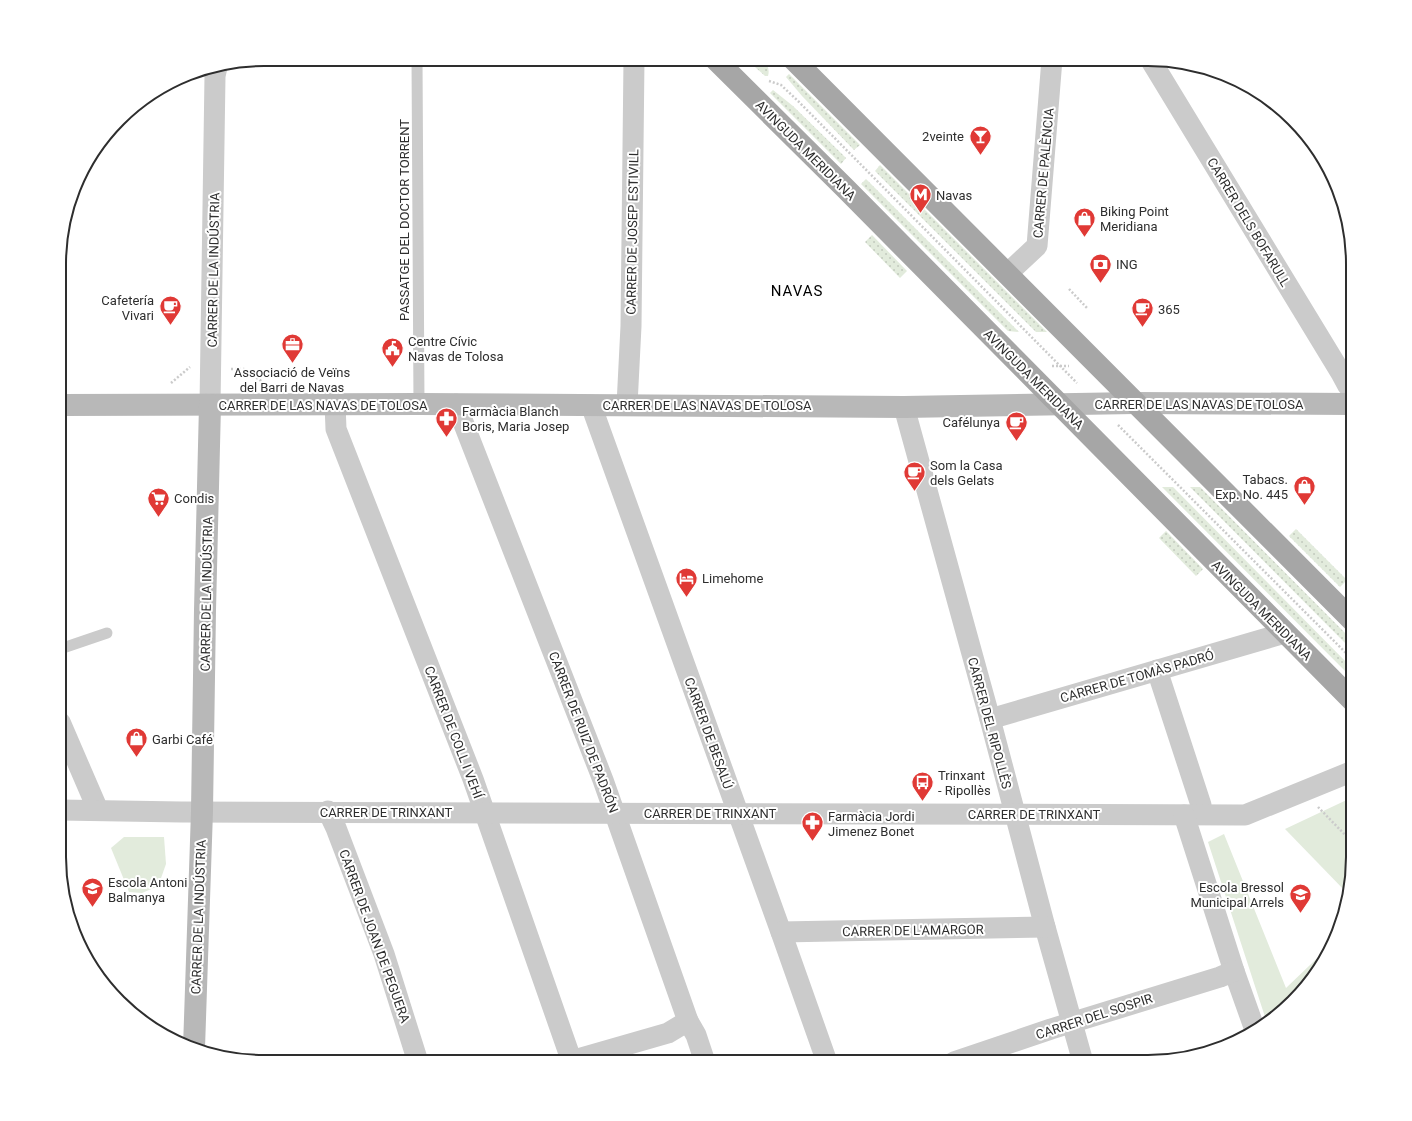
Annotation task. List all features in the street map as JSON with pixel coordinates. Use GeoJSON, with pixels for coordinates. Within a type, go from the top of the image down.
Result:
{"type":"FeatureCollection","features":[{"type":"Feature","properties":{"kind":"main road","name":"AVINGUDA MERIDIANA"},"geometry":{"type":"LineString","coordinates":[[722,66],[1346,694]]}},
{"type":"Feature","properties":{"kind":"main road"},"geometry":{"type":"LineString","coordinates":[[800,66],[1346,614]]}},
{"type":"Feature","properties":{"kind":"main road","name":"CARRER DE LAS NAVAS DE TOLOSA"},"geometry":{"type":"LineString","coordinates":[[66,405],[456,404],[904,407],[1135,403],[1346,395]]}},
{"type":"Feature","properties":{"kind":"main road","name":"CARRER DE LA INDÚSTRIA"},"geometry":{"type":"LineString","coordinates":[[194,1043],[202,811],[210,405]]}},
{"type":"Feature","properties":{"kind":"street","name":"CARRER DE JOSEP ESTIVILL"},"geometry":{"type":"LineString","coordinates":[[627,405],[631,326],[634,66]]}},
{"type":"Feature","properties":{"kind":"street","name":"CARRER DE PALÈNCIA"},"geometry":{"type":"LineString","coordinates":[[1007,274],[1037,246],[1051,66]]}},
{"type":"Feature","properties":{"kind":"street","name":"CARRER DELS BOFARULL"},"geometry":{"type":"LineString","coordinates":[[1154,66],[1333,360],[1346,387]]}},
{"type":"Feature","properties":{"kind":"street","name":"CARRER DE LA INDÚSTRIA"},"geometry":{"type":"LineString","coordinates":[[210,405],[216,72]]}},
{"type":"Feature","properties":{"kind":"street","name":"CARRER DE COLL I VEHÍ"},"geometry":{"type":"LineString","coordinates":[[335,404],[336,429],[485,812],[568,1055]]}},
{"type":"Feature","properties":{"kind":"street","name":"CARRER DE RUIZ DE PADRÓN"},"geometry":{"type":"LineString","coordinates":[[456,404],[615,813],[688,1021],[696,1035],[703,1055]]}},
{"type":"Feature","properties":{"kind":"street","name":"CARRER DE BESALÚ"},"geometry":{"type":"LineString","coordinates":[[591,405],[825,1055]]}},
{"type":"Feature","properties":{"kind":"street","name":"CARRER DEL RIPOLLÈS"},"geometry":{"type":"LineString","coordinates":[[904,407],[1081,1055]]}},
{"type":"Feature","properties":{"kind":"street","name":"CARRER DE TOMÀS PADRÓ"},"geometry":{"type":"LineString","coordinates":[[990,719],[1285,633]]}},
{"type":"Feature","properties":{"kind":"street"},"geometry":{"type":"LineString","coordinates":[[1157,670],[1234,971],[1253,1025]]}},
{"type":"Feature","properties":{"kind":"street"},"geometry":{"type":"LineString","coordinates":[[66,736],[98,810]]}},
{"type":"Feature","properties":{"kind":"street","name":"CARRER DE TRINXANT"},"geometry":{"type":"LineString","coordinates":[[66,810],[1015,814],[1193,810],[1245,815],[1346,775]]}},
{"type":"Feature","properties":{"kind":"street","name":"CARRER DE JOAN DE PEGUERA"},"geometry":{"type":"LineString","coordinates":[[328,812],[336,828],[384,954],[416,1055]]}},
{"type":"Feature","properties":{"kind":"street","name":"CARRER DE L'AMARGOR"},"geometry":{"type":"LineString","coordinates":[[781,932],[1045,927]]}},
{"type":"Feature","properties":{"kind":"street","name":"CARRER DEL SOSPIR"},"geometry":{"type":"LineString","coordinates":[[975,1055],[1220,977],[1234,971]]}},
{"type":"Feature","properties":{"kind":"street"},"geometry":{"type":"LineString","coordinates":[[591,1055],[668,1033],[688,1021]]}},
{"type":"Feature","properties":{"kind":"lane","name":"PASSATGE DEL DOCTOR TORRENT"},"geometry":{"type":"LineString","coordinates":[[417,66],[419,404]]}},
{"type":"Feature","properties":{"kind":"lane"},"geometry":{"type":"LineString","coordinates":[[66,647],[107,633]]}},
{"type":"Feature","properties":{"kind":"path"},"geometry":{"type":"LineString","coordinates":[[781,85],[1076,382]]}},
{"type":"Feature","properties":{"kind":"path"},"geometry":{"type":"LineString","coordinates":[[1068,289],[1087,308]]}},
{"type":"Feature","properties":{"kind":"path"},"geometry":{"type":"LineString","coordinates":[[1118,424],[1346,653]]}},
{"type":"Feature","properties":{"kind":"path"},"geometry":{"type":"LineString","coordinates":[[1316,805],[1346,836]]}},
{"type":"Feature","properties":{"kind":"green space"},"geometry":{"type":"Polygon","coordinates":[[[754,66],[768,66],[769,71],[768,76],[765,76],[754,66]]]}},
{"type":"Feature","properties":{"kind":"green space"},"geometry":{"type":"Polygon","coordinates":[[[789,74],[860,145],[854,150],[802,96],[786,77],[789,74]]]}},
{"type":"Feature","properties":{"kind":"green space"},"geometry":{"type":"Polygon","coordinates":[[[773,90],[793,106],[846,158],[841,164],[770,93],[773,90]]]}},
{"type":"Feature","properties":{"kind":"green space"},"geometry":{"type":"Polygon","coordinates":[[[880,165],[1047,332],[1036,332],[875,171],[880,165]]]}},
{"type":"Feature","properties":{"kind":"green space"},"geometry":{"type":"Polygon","coordinates":[[[866,179],[1019,332],[1008,331],[861,184],[866,179]]]}},
{"type":"Feature","properties":{"kind":"green space"},"geometry":{"type":"Polygon","coordinates":[[[872,235],[907,271],[900,278],[865,242],[872,235]]]}},
{"type":"Feature","properties":{"kind":"green space"},"geometry":{"type":"Polygon","coordinates":[[[1162,487],[1173,487],[1346,662],[1346,672],[1162,487]]]}},
{"type":"Feature","properties":{"kind":"green space"},"geometry":{"type":"Polygon","coordinates":[[[1190,487],[1200,487],[1346,634],[1346,644],[1190,487]]]}},
{"type":"Feature","properties":{"kind":"green space"},"geometry":{"type":"Polygon","coordinates":[[[1296,529],[1346,579],[1346,581],[1340,587],[1289,536],[1296,529]]]}},
{"type":"Feature","properties":{"kind":"green space"},"geometry":{"type":"Polygon","coordinates":[[[1166,531],[1203,569],[1196,576],[1159,538],[1166,531]]]}},
{"type":"Feature","properties":{"kind":"green space"},"geometry":{"type":"Polygon","coordinates":[[[1346,800],[1346,870],[1343,889],[1285,829],[1346,800]]]}},
{"type":"Feature","properties":{"kind":"green space"},"geometry":{"type":"Polygon","coordinates":[[[1224,834],[1286,988],[1319,957],[1313,967],[1297,988],[1279,1006],[1265,1017],[1208,842],[1224,834]]]}},
{"type":"Feature","properties":{"kind":"green space"},"geometry":{"type":"Polygon","coordinates":[[[124,837],[164,837],[166,864],[160,881],[156,887],[142,893],[129,892],[111,848],[124,837]]]}},
{"type":"Feature","properties":{"kind":"place","name":"2veinte"},"geometry":{"type":"Point","coordinates":[980,156]}},
{"type":"Feature","properties":{"kind":"place","name":"Navas"},"geometry":{"type":"Point","coordinates":[921,214]}},
{"type":"Feature","properties":{"kind":"place","name":"Biking Point Meridiana"},"geometry":{"type":"Point","coordinates":[1085,238]}},
{"type":"Feature","properties":{"kind":"place","name":"ING"},"geometry":{"type":"Point","coordinates":[1100,284]}},
{"type":"Feature","properties":{"kind":"place","name":"Cafetería Vivari"},"geometry":{"type":"Point","coordinates":[170,326]}},
{"type":"Feature","properties":{"kind":"place","name":"365"},"geometry":{"type":"Point","coordinates":[1143,328]}},
{"type":"Feature","properties":{"kind":"place","name":"Associació de Veïns del Barri de Navas"},"geometry":{"type":"Point","coordinates":[292,364]}},
{"type":"Feature","properties":{"kind":"place","name":"Centre Cívic Navas de Tolosa"},"geometry":{"type":"Point","coordinates":[393,368]}},
{"type":"Feature","properties":{"kind":"place","name":"Farmàcia Blanch Boris, Maria Josep"},"geometry":{"type":"Point","coordinates":[447,438]}},
{"type":"Feature","properties":{"kind":"place","name":"Cafélunya"},"geometry":{"type":"Point","coordinates":[1016,442]}},
{"type":"Feature","properties":{"kind":"place","name":"Som la Casa dels Gelats"},"geometry":{"type":"Point","coordinates":[914,492]}},
{"type":"Feature","properties":{"kind":"place","name":"Tabacs. Exp. No. 445"},"geometry":{"type":"Point","coordinates":[1304,506]}},
{"type":"Feature","properties":{"kind":"place","name":"Condis"},"geometry":{"type":"Point","coordinates":[158,518]}},
{"type":"Feature","properties":{"kind":"place","name":"Limehome"},"geometry":{"type":"Point","coordinates":[687,598]}},
{"type":"Feature","properties":{"kind":"place","name":"Garbi Café"},"geometry":{"type":"Point","coordinates":[137,758]}},
{"type":"Feature","properties":{"kind":"place","name":"Trinxant - Ripollès"},"geometry":{"type":"Point","coordinates":[923,802]}},
{"type":"Feature","properties":{"kind":"place","name":"Farmàcia Jordi Jimenez Bonet"},"geometry":{"type":"Point","coordinates":[813,842]}},
{"type":"Feature","properties":{"kind":"place","name":"Escola Antoni Balmanya"},"geometry":{"type":"Point","coordinates":[92,908]}},
{"type":"Feature","properties":{"kind":"place","name":"Escola Bressol Municipal Arrels"},"geometry":{"type":"Point","coordinates":[1300,914]}},
{"type":"Feature","properties":{"kind":"district","name":"NAVAS"},"geometry":{"type":"Point","coordinates":[797,291]}}]}
